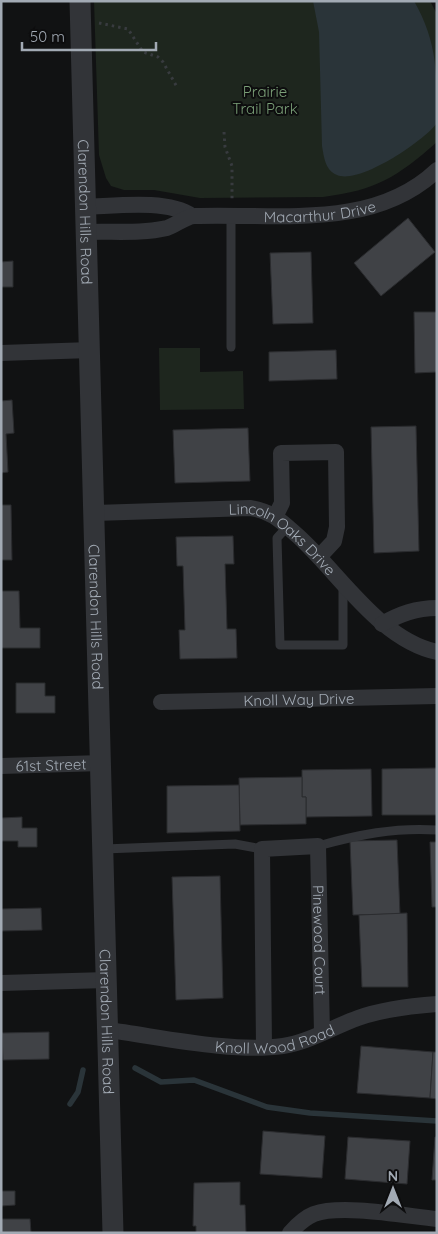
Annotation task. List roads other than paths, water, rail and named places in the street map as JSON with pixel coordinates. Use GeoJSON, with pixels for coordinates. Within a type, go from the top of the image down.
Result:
{"type":"FeatureCollection","features":[{"type":"Feature","properties":{"kind":"street","name":"Clarendon Hills Road"},"geometry":{"type":"LineString","coordinates":[[81,11],[114,1233]]}},
{"type":"Feature","properties":{"kind":"street","name":"Macarthur Drive"},"geometry":{"type":"LineString","coordinates":[[87,232],[166,228],[192,216],[231,217],[338,213],[364,209],[401,195],[435,177]]}},
{"type":"Feature","properties":{"kind":"street","name":"Macarthur Drive"},"geometry":{"type":"LineString","coordinates":[[86,206],[154,206],[184,211],[192,216]]}},
{"type":"Feature","properties":{"kind":"street"},"geometry":{"type":"LineString","coordinates":[[1,353],[91,350]]}},
{"type":"Feature","properties":{"kind":"street"},"geometry":{"type":"LineString","coordinates":[[282,521],[281,454],[336,452],[337,527],[334,541],[320,556]]}},
{"type":"Feature","properties":{"kind":"street","name":"Lincoln Oaks Drive"},"geometry":{"type":"LineString","coordinates":[[95,513],[250,508],[263,510],[282,521],[320,556],[382,624],[411,645],[437,652]]}},
{"type":"Feature","properties":{"kind":"street"},"geometry":{"type":"LineString","coordinates":[[382,624],[401,613],[424,608],[437,608]]}},
{"type":"Feature","properties":{"kind":"street","name":"Knoll Way Drive"},"geometry":{"type":"LineString","coordinates":[[160,702],[437,696]]}},
{"type":"Feature","properties":{"kind":"street","name":"61st Street"},"geometry":{"type":"LineString","coordinates":[[1,766],[102,763]]}},
{"type":"Feature","properties":{"kind":"street"},"geometry":{"type":"LineString","coordinates":[[264,1047],[262,848],[318,846]]}},
{"type":"Feature","properties":{"kind":"street","name":"Pinewood Court"},"geometry":{"type":"LineString","coordinates":[[318,846],[322,1033]]}},
{"type":"Feature","properties":{"kind":"street"},"geometry":{"type":"LineString","coordinates":[[1,983],[107,980]]}},
{"type":"Feature","properties":{"kind":"street","name":"Knoll Wood Road"},"geometry":{"type":"LineString","coordinates":[[108,1030],[233,1046],[284,1046],[360,1018],[389,1010],[437,1004]]}},
{"type":"Feature","properties":{"kind":"street"},"geometry":{"type":"LineString","coordinates":[[290,1233],[298,1224],[313,1214],[339,1210],[437,1218]]}},
{"type":"Feature","properties":{"kind":"lane"},"geometry":{"type":"LineString","coordinates":[[231,217],[231,348]]}},
{"type":"Feature","properties":{"kind":"lane"},"geometry":{"type":"LineString","coordinates":[[282,521],[277,538],[280,645],[343,645],[343,582]]}},
{"type":"Feature","properties":{"kind":"lane"},"geometry":{"type":"LineString","coordinates":[[318,846],[353,836],[393,830],[437,830]]}},
{"type":"Feature","properties":{"kind":"lane"},"geometry":{"type":"LineString","coordinates":[[104,849],[235,844],[262,848]]}},
{"type":"Feature","properties":{"kind":"waterway"},"geometry":{"type":"LineString","coordinates":[[135,1068],[161,1082],[194,1080],[267,1107],[310,1113],[437,1121]]}},
{"type":"Feature","properties":{"kind":"waterway"},"geometry":{"type":"LineString","coordinates":[[70,1104],[78,1092],[83,1070]]}},
{"type":"Feature","properties":{"kind":"park label","name":"Prairie Trail Park"},"geometry":{"type":"Point","coordinates":[265,100]}}]}
